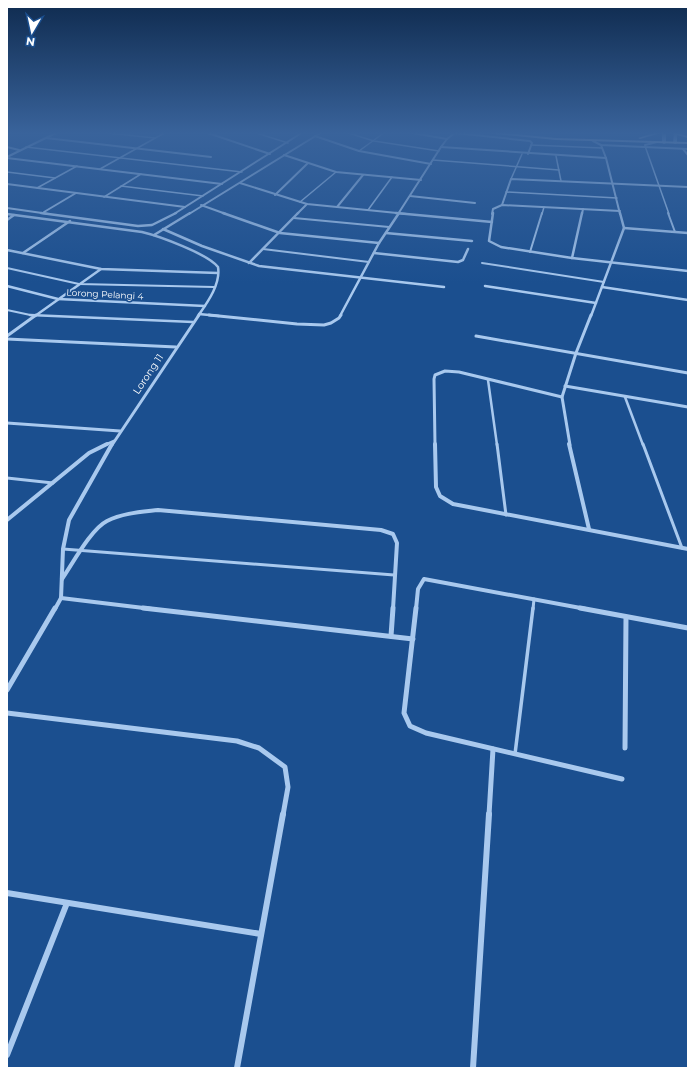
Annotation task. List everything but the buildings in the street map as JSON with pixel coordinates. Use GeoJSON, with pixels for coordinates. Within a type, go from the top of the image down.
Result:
{"type":"FeatureCollection","features":[{"type":"Feature","properties":{"kind":"street"},"geometry":{"type":"LineString","coordinates":[[208,182],[223,184]]}},
{"type":"Feature","properties":{"kind":"street"},"geometry":{"type":"LineString","coordinates":[[7,208],[145,226],[162,222],[226,182]]}},
{"type":"Feature","properties":{"kind":"street"},"geometry":{"type":"LineString","coordinates":[[275,195],[288,182]]}},
{"type":"Feature","properties":{"kind":"street"},"geometry":{"type":"LineString","coordinates":[[337,207],[357,182]]}},
{"type":"Feature","properties":{"kind":"street"},"geometry":{"type":"LineString","coordinates":[[199,314],[297,324],[324,325],[331,323],[339,318],[379,243],[420,182]]}},
{"type":"Feature","properties":{"kind":"street"},"geometry":{"type":"LineString","coordinates":[[502,205],[510,182]]}},
{"type":"Feature","properties":{"kind":"street"},"geometry":{"type":"LineString","coordinates":[[591,182],[688,187]]}},
{"type":"Feature","properties":{"kind":"street"},"geometry":{"type":"LineString","coordinates":[[154,235],[240,183],[307,204],[492,222]]}},
{"type":"Feature","properties":{"kind":"street"},"geometry":{"type":"LineString","coordinates":[[589,529],[567,434],[562,397],[576,353],[624,228],[612,183]]}},
{"type":"Feature","properties":{"kind":"street"},"geometry":{"type":"LineString","coordinates":[[7,184],[185,207]]}},
{"type":"Feature","properties":{"kind":"street"},"geometry":{"type":"LineString","coordinates":[[44,213],[76,193]]}},
{"type":"Feature","properties":{"kind":"street"},"geometry":{"type":"LineString","coordinates":[[410,196],[475,203]]}},
{"type":"Feature","properties":{"kind":"street"},"geometry":{"type":"LineString","coordinates":[[249,263],[307,204]]}},
{"type":"Feature","properties":{"kind":"street"},"geometry":{"type":"LineString","coordinates":[[620,211],[502,205],[493,208],[489,241],[492,244],[501,247],[530,252],[611,263],[688,271]]}},
{"type":"Feature","properties":{"kind":"street"},"geometry":{"type":"LineString","coordinates":[[201,206],[280,233],[379,243]]}},
{"type":"Feature","properties":{"kind":"street"},"geometry":{"type":"LineString","coordinates":[[572,258],[583,208]]}},
{"type":"Feature","properties":{"kind":"street"},"geometry":{"type":"LineString","coordinates":[[7,214],[154,235],[208,258],[218,268],[218,272],[101,269],[7,250]]}},
{"type":"Feature","properties":{"kind":"street"},"geometry":{"type":"LineString","coordinates":[[7,220],[14,215]]}},
{"type":"Feature","properties":{"kind":"street"},"geometry":{"type":"LineString","coordinates":[[23,253],[69,222],[74,217]]}},
{"type":"Feature","properties":{"kind":"street"},"geometry":{"type":"LineString","coordinates":[[624,228],[688,233]]}},
{"type":"Feature","properties":{"kind":"street"},"geometry":{"type":"LineString","coordinates":[[162,229],[249,263],[269,268],[444,287]]}},
{"type":"Feature","properties":{"kind":"street"},"geometry":{"type":"LineString","coordinates":[[386,233],[472,241]]}},
{"type":"Feature","properties":{"kind":"street"},"geometry":{"type":"LineString","coordinates":[[374,253],[458,262],[463,260],[468,249]]}},
{"type":"Feature","properties":{"kind":"street"},"geometry":{"type":"LineString","coordinates":[[7,337],[101,269]]}},
{"type":"Feature","properties":{"kind":"street","name":"Lorong 11"},"geometry":{"type":"LineString","coordinates":[[7,690],[61,598],[63,549],[69,520],[120,431],[205,306],[214,287],[218,272]]}},
{"type":"Feature","properties":{"kind":"street","name":"Lorong Pelangi 4"},"geometry":{"type":"LineString","coordinates":[[7,286],[58,299],[205,306]]}},
{"type":"Feature","properties":{"kind":"street"},"geometry":{"type":"LineString","coordinates":[[485,286],[596,303]]}},
{"type":"Feature","properties":{"kind":"street"},"geometry":{"type":"LineString","coordinates":[[602,288],[688,300]]}},
{"type":"Feature","properties":{"kind":"street"},"geometry":{"type":"LineString","coordinates":[[476,336],[688,373]]}},
{"type":"Feature","properties":{"kind":"street"},"geometry":{"type":"LineString","coordinates":[[7,337],[176,347]]}},
{"type":"Feature","properties":{"kind":"street"},"geometry":{"type":"LineString","coordinates":[[562,397],[450,371],[445,371],[435,375],[436,487],[440,496],[453,504],[688,549]]}},
{"type":"Feature","properties":{"kind":"street"},"geometry":{"type":"LineString","coordinates":[[565,386],[688,408]]}},
{"type":"Feature","properties":{"kind":"street"},"geometry":{"type":"LineString","coordinates":[[7,423],[120,431]]}},
{"type":"Feature","properties":{"kind":"street"},"geometry":{"type":"LineString","coordinates":[[7,520],[89,453],[114,441]]}},
{"type":"Feature","properties":{"kind":"street"},"geometry":{"type":"LineString","coordinates":[[62,580],[96,529],[106,521],[131,513],[158,510],[389,532],[394,534],[397,543],[391,636]]}},
{"type":"Feature","properties":{"kind":"street"},"geometry":{"type":"LineString","coordinates":[[622,779],[426,733],[410,726],[404,713],[418,589],[424,579],[435,580],[688,628]]}},
{"type":"Feature","properties":{"kind":"street"},"geometry":{"type":"LineString","coordinates":[[61,598],[413,639]]}},
{"type":"Feature","properties":{"kind":"street"},"geometry":{"type":"LineString","coordinates":[[625,748],[626,617]]}},
{"type":"Feature","properties":{"kind":"street"},"geometry":{"type":"LineString","coordinates":[[7,713],[237,741],[259,748],[284,767],[288,787],[237,1068]]}},
{"type":"Feature","properties":{"kind":"street"},"geometry":{"type":"LineString","coordinates":[[474,1068],[493,749]]}},
{"type":"Feature","properties":{"kind":"street"},"geometry":{"type":"LineString","coordinates":[[7,893],[261,934]]}},
{"type":"Feature","properties":{"kind":"street"},"geometry":{"type":"LineString","coordinates":[[7,1055],[68,903]]}},
{"type":"Feature","properties":{"kind":"lane"},"geometry":{"type":"LineString","coordinates":[[37,188],[47,182]]}},
{"type":"Feature","properties":{"kind":"lane"},"geometry":{"type":"LineString","coordinates":[[104,197],[127,182]]}},
{"type":"Feature","properties":{"kind":"lane"},"geometry":{"type":"LineString","coordinates":[[300,202],[324,182]]}},
{"type":"Feature","properties":{"kind":"lane"},"geometry":{"type":"LineString","coordinates":[[368,210],[389,182]]}},
{"type":"Feature","properties":{"kind":"lane"},"geometry":{"type":"LineString","coordinates":[[658,185],[675,232]]}},
{"type":"Feature","properties":{"kind":"lane"},"geometry":{"type":"LineString","coordinates":[[121,186],[203,196]]}},
{"type":"Feature","properties":{"kind":"lane"},"geometry":{"type":"LineString","coordinates":[[506,192],[617,198]]}},
{"type":"Feature","properties":{"kind":"lane"},"geometry":{"type":"LineString","coordinates":[[530,252],[544,207]]}},
{"type":"Feature","properties":{"kind":"lane"},"geometry":{"type":"LineString","coordinates":[[294,218],[390,227]]}},
{"type":"Feature","properties":{"kind":"lane"},"geometry":{"type":"LineString","coordinates":[[263,249],[369,262]]}},
{"type":"Feature","properties":{"kind":"lane"},"geometry":{"type":"LineString","coordinates":[[482,263],[604,282]]}},
{"type":"Feature","properties":{"kind":"lane"},"geometry":{"type":"LineString","coordinates":[[7,268],[79,284],[214,287]]}},
{"type":"Feature","properties":{"kind":"lane"},"geometry":{"type":"LineString","coordinates":[[7,310],[34,316],[193,322]]}},
{"type":"Feature","properties":{"kind":"lane"},"geometry":{"type":"LineString","coordinates":[[488,380],[506,515]]}},
{"type":"Feature","properties":{"kind":"lane"},"geometry":{"type":"LineString","coordinates":[[625,396],[682,548]]}},
{"type":"Feature","properties":{"kind":"lane"},"geometry":{"type":"LineString","coordinates":[[7,478],[54,483]]}},
{"type":"Feature","properties":{"kind":"lane"},"geometry":{"type":"LineString","coordinates":[[63,549],[394,575]]}},
{"type":"Feature","properties":{"kind":"lane"},"geometry":{"type":"LineString","coordinates":[[515,754],[534,599]]}}]}
